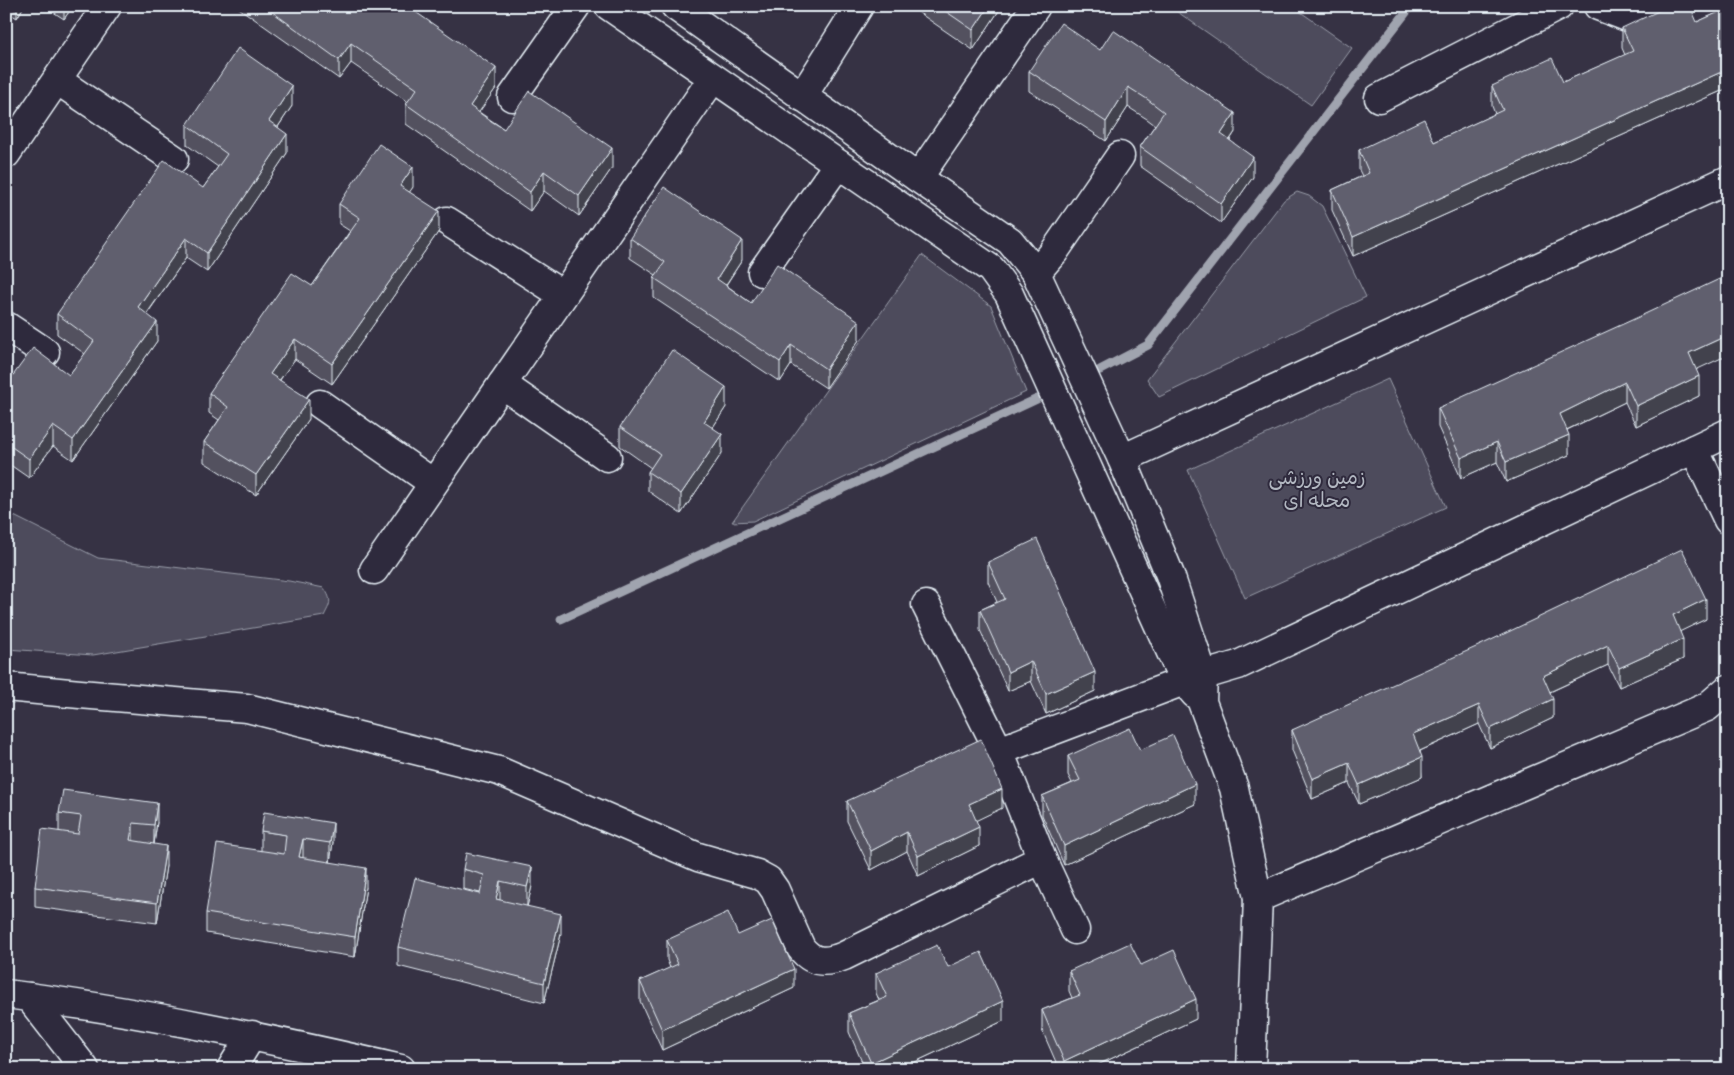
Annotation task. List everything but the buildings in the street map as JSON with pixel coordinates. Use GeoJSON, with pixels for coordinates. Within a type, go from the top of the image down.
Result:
{"type":"FeatureCollection","features":[{"type":"Feature","properties":{"kind":"street"},"geometry":{"type":"LineString","coordinates":[[6,154],[107,6]]}},
{"type":"Feature","properties":{"kind":"street"},"geometry":{"type":"LineString","coordinates":[[512,97],[576,6]]}},
{"type":"Feature","properties":{"kind":"street"},"geometry":{"type":"LineString","coordinates":[[609,6],[991,269],[1010,294],[1193,678],[1234,788],[1258,898],[1251,1069]]}},
{"type":"Feature","properties":{"kind":"street"},"geometry":{"type":"LineString","coordinates":[[675,6],[802,97],[1010,241],[1036,273],[1122,459],[1170,575],[1193,678]]}},
{"type":"Feature","properties":{"kind":"street"},"geometry":{"type":"LineString","coordinates":[[802,97],[859,6]]}},
{"type":"Feature","properties":{"kind":"street"},"geometry":{"type":"LineString","coordinates":[[918,178],[1036,6]]}},
{"type":"Feature","properties":{"kind":"street"},"geometry":{"type":"LineString","coordinates":[[1379,98],[1559,6]]}},
{"type":"Feature","properties":{"kind":"street"},"geometry":{"type":"LineString","coordinates":[[1598,6],[1627,18],[1651,6]]}},
{"type":"Feature","properties":{"kind":"street"},"geometry":{"type":"LineString","coordinates":[[374,570],[713,78]]}},
{"type":"Feature","properties":{"kind":"street"},"geometry":{"type":"LineString","coordinates":[[57,80],[174,159]]}},
{"type":"Feature","properties":{"kind":"street"},"geometry":{"type":"LineString","coordinates":[[1036,273],[1054,252],[1120,156]]}},
{"type":"Feature","properties":{"kind":"street"},"geometry":{"type":"LineString","coordinates":[[762,272],[838,164]]}},
{"type":"Feature","properties":{"kind":"street"},"geometry":{"type":"LineString","coordinates":[[1122,459],[1728,180]]}},
{"type":"Feature","properties":{"kind":"street"},"geometry":{"type":"LineString","coordinates":[[447,221],[562,295]]}},
{"type":"Feature","properties":{"kind":"street"},"geometry":{"type":"LineString","coordinates":[[6,326],[45,352]]}},
{"type":"Feature","properties":{"kind":"street"},"geometry":{"type":"LineString","coordinates":[[502,384],[607,456]]}},
{"type":"Feature","properties":{"kind":"street"},"geometry":{"type":"LineString","coordinates":[[320,404],[433,483]]}},
{"type":"Feature","properties":{"kind":"street"},"geometry":{"type":"LineString","coordinates":[[999,751],[1193,678],[1238,665],[1728,433]]}},
{"type":"Feature","properties":{"kind":"street"},"geometry":{"type":"LineString","coordinates":[[1694,449],[1728,520]]}},
{"type":"Feature","properties":{"kind":"street"},"geometry":{"type":"LineString","coordinates":[[926,606],[999,751],[1042,859],[1075,930]]}},
{"type":"Feature","properties":{"kind":"street"},"geometry":{"type":"LineString","coordinates":[[6,687],[247,708],[499,771],[698,857],[757,874],[768,880],[775,890],[801,948],[807,956],[815,960],[834,960],[844,956],[1042,859]]}},
{"type":"Feature","properties":{"kind":"street"},"geometry":{"type":"LineString","coordinates":[[1258,898],[1707,708],[1728,689]]}},
{"type":"Feature","properties":{"kind":"street"},"geometry":{"type":"LineString","coordinates":[[18,995],[112,1009],[252,1035],[401,1069]]}},
{"type":"Feature","properties":{"kind":"street"},"geometry":{"type":"LineString","coordinates":[[18,995],[86,1069]]}},
{"type":"Feature","properties":{"kind":"street"},"geometry":{"type":"LineString","coordinates":[[231,1069],[252,1035]]}},
{"type":"Feature","properties":{"kind":"green space"},"geometry":{"type":"Polygon","coordinates":[[[1169,6],[1292,6],[1352,48],[1311,105],[1169,6]]]}},
{"type":"Feature","properties":{"kind":"green space"},"geometry":{"type":"Polygon","coordinates":[[[1297,192],[1309,196],[1322,206],[1366,297],[1159,397],[1147,379],[1284,200],[1297,192]]]}},
{"type":"Feature","properties":{"kind":"green space"},"geometry":{"type":"Polygon","coordinates":[[[922,255],[991,306],[1026,392],[753,521],[732,522],[922,255]]]}},
{"type":"Feature","properties":{"kind":"green space","name":"زمین ورزشی محله ای"},"geometry":{"type":"Polygon","coordinates":[[[1388,379],[1446,507],[1245,598],[1188,470],[1388,379]]]}},
{"type":"Feature","properties":{"kind":"green space"},"geometry":{"type":"Polygon","coordinates":[[[6,512],[98,558],[289,581],[324,588],[330,599],[329,605],[324,616],[93,655],[6,649],[6,512]]]}},
{"type":"Feature","properties":{"kind":"waterway"},"geometry":{"type":"LineString","coordinates":[[1100,370],[1148,345],[1411,6]]}},
{"type":"Feature","properties":{"kind":"waterway"},"geometry":{"type":"LineString","coordinates":[[561,619],[1037,399]]}}]}
